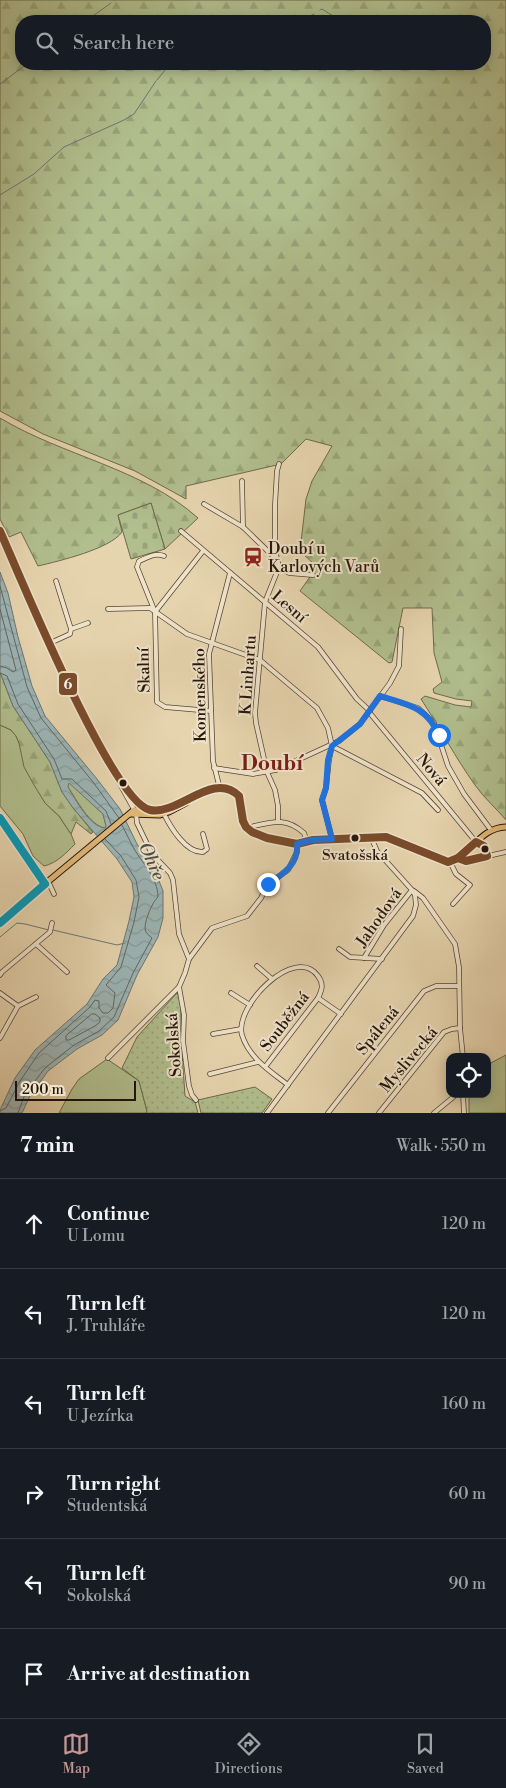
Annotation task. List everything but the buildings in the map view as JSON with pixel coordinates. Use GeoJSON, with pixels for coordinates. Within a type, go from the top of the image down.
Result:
{"type":"FeatureCollection","features":[{"type":"Feature","properties":{"kind":"main road"},"geometry":{"type":"LineString","coordinates":[[136,811],[156,815],[200,794],[219,789],[232,791],[239,796],[243,821],[246,827],[252,832],[276,841],[297,844],[332,839],[371,836],[386,837],[395,839],[440,860],[450,862],[458,858],[491,830],[506,827]]}},
{"type":"Feature","properties":{"kind":"main road"},"geometry":{"type":"LineString","coordinates":[[0,923],[46,882],[136,811],[150,810],[163,812]]}},
{"type":"Feature","properties":{"kind":"street","name":"K Linhartu"},"geometry":{"type":"LineString","coordinates":[[278,820],[275,790],[267,772],[255,713],[265,602],[278,567],[275,550],[275,505],[279,464]]}},
{"type":"Feature","properties":{"kind":"street"},"geometry":{"type":"LineString","coordinates":[[242,481],[243,527]]}},
{"type":"Feature","properties":{"kind":"street"},"geometry":{"type":"LineString","coordinates":[[204,504],[243,527],[278,562]]}},
{"type":"Feature","properties":{"kind":"street","name":"Lesní"},"geometry":{"type":"LineString","coordinates":[[181,531],[318,647],[357,699],[369,711]]}},
{"type":"Feature","properties":{"kind":"street"},"geometry":{"type":"LineString","coordinates":[[1,533],[63,675],[136,811],[137,823],[146,844],[174,880],[179,934],[188,959]]}},
{"type":"Feature","properties":{"kind":"street"},"geometry":{"type":"LineString","coordinates":[[155,612],[203,551]]}},
{"type":"Feature","properties":{"kind":"street"},"geometry":{"type":"LineString","coordinates":[[155,612],[137,567],[139,562],[149,556],[160,554],[164,556]]}},
{"type":"Feature","properties":{"kind":"street"},"geometry":{"type":"LineString","coordinates":[[278,567],[289,573],[313,575]]}},
{"type":"Feature","properties":{"kind":"street","name":"Komenského"},"geometry":{"type":"LineString","coordinates":[[219,789],[214,768],[209,654],[210,643],[230,573]]}},
{"type":"Feature","properties":{"kind":"street"},"geometry":{"type":"LineString","coordinates":[[48,644],[70,634],[71,629],[56,581]]}},
{"type":"Feature","properties":{"kind":"street"},"geometry":{"type":"LineString","coordinates":[[108,609],[150,608],[187,634],[260,660],[316,708],[328,728],[332,746],[328,760],[326,788],[322,800],[332,839]]}},
{"type":"Feature","properties":{"kind":"street","name":"Skalní"},"geometry":{"type":"LineString","coordinates":[[155,612],[157,702],[165,707],[210,711]]}},
{"type":"Feature","properties":{"kind":"street"},"geometry":{"type":"LineString","coordinates":[[71,629],[88,623]]}},
{"type":"Feature","properties":{"kind":"street"},"geometry":{"type":"LineString","coordinates":[[214,768],[253,774],[276,770],[332,746],[355,729],[380,696],[399,666],[401,629]]}},
{"type":"Feature","properties":{"kind":"street"},"geometry":{"type":"LineString","coordinates":[[380,696],[418,708],[434,723],[448,766],[472,806],[491,830]]}},
{"type":"Feature","properties":{"kind":"street","name":"Nová"},"geometry":{"type":"LineString","coordinates":[[369,711],[476,842],[484,846],[487,856]]}},
{"type":"Feature","properties":{"kind":"street"},"geometry":{"type":"LineString","coordinates":[[332,746],[422,793],[438,810]]}},
{"type":"Feature","properties":{"kind":"street"},"geometry":{"type":"LineString","coordinates":[[110,765],[112,772],[136,811]]}},
{"type":"Feature","properties":{"kind":"street"},"geometry":{"type":"LineString","coordinates":[[163,812],[189,848],[197,852],[203,852],[207,849],[203,834]]}},
{"type":"Feature","properties":{"kind":"street"},"geometry":{"type":"LineString","coordinates":[[0,818],[54,894]]}},
{"type":"Feature","properties":{"kind":"street"},"geometry":{"type":"LineString","coordinates":[[254,826],[278,820],[299,828],[304,833],[307,842]]}},
{"type":"Feature","properties":{"kind":"street"},"geometry":{"type":"LineString","coordinates":[[371,836],[377,851],[440,918],[455,944],[459,967],[460,1028],[463,1053]]}},
{"type":"Feature","properties":{"kind":"street","name":"Sokolská"},"geometry":{"type":"LineString","coordinates":[[108,1058],[178,987],[185,973],[188,959],[212,928],[247,916],[261,898],[268,884],[288,870],[297,852],[297,844]]}},
{"type":"Feature","properties":{"kind":"street"},"geometry":{"type":"LineString","coordinates":[[458,858],[466,862],[506,852]]}},
{"type":"Feature","properties":{"kind":"street"},"geometry":{"type":"LineString","coordinates":[[450,862],[456,874],[470,885],[454,904]]}},
{"type":"Feature","properties":{"kind":"street"},"geometry":{"type":"LineString","coordinates":[[267,1113],[382,959],[415,911],[416,900],[412,890]]}},
{"type":"Feature","properties":{"kind":"street","name":"Jahodová"},"geometry":{"type":"LineString","coordinates":[[364,958],[384,925],[412,890]]}},
{"type":"Feature","properties":{"kind":"street"},"geometry":{"type":"LineString","coordinates":[[0,975],[50,930],[52,923]]}},
{"type":"Feature","properties":{"kind":"street"},"geometry":{"type":"LineString","coordinates":[[36,944],[67,972]]}},
{"type":"Feature","properties":{"kind":"street","name":"Jahodová"},"geometry":{"type":"LineString","coordinates":[[339,949],[350,957],[382,959]]}},
{"type":"Feature","properties":{"kind":"street"},"geometry":{"type":"LineString","coordinates":[[257,966],[272,979],[250,1005],[243,1018],[241,1029],[245,1043],[258,1062],[288,1085]]}},
{"type":"Feature","properties":{"kind":"street","name":"Souběžná"},"geometry":{"type":"LineString","coordinates":[[265,1067],[318,998],[322,990],[319,977],[304,967],[291,969],[272,979]]}},
{"type":"Feature","properties":{"kind":"street","name":"Spálená"},"geometry":{"type":"LineString","coordinates":[[328,1113],[424,991],[436,986],[459,986]]}},
{"type":"Feature","properties":{"kind":"street","name":"Sokolská"},"geometry":{"type":"LineString","coordinates":[[178,987],[184,1015],[183,1041],[189,1086],[196,1100]]}},
{"type":"Feature","properties":{"kind":"street"},"geometry":{"type":"LineString","coordinates":[[0,993],[18,1006]]}},
{"type":"Feature","properties":{"kind":"street"},"geometry":{"type":"LineString","coordinates":[[231,993],[250,1005]]}},
{"type":"Feature","properties":{"kind":"street"},"geometry":{"type":"LineString","coordinates":[[0,1038],[18,1006],[36,997]]}},
{"type":"Feature","properties":{"kind":"street"},"geometry":{"type":"LineString","coordinates":[[318,998],[341,1014]]}},
{"type":"Feature","properties":{"kind":"street","name":"Myslivecká"},"geometry":{"type":"LineString","coordinates":[[379,1113],[444,1032],[460,1028]]}},
{"type":"Feature","properties":{"kind":"street"},"geometry":{"type":"LineString","coordinates":[[212,1034],[241,1029]]}},
{"type":"Feature","properties":{"kind":"street"},"geometry":{"type":"LineString","coordinates":[[210,1074],[258,1062]]}},
{"type":"Feature","properties":{"kind":"street"},"geometry":{"type":"LineString","coordinates":[[434,1113],[452,1098]]}},
{"type":"Feature","properties":{"kind":"street"},"geometry":{"type":"LineString","coordinates":[[463,1098],[464,1113]]}},
{"type":"Feature","properties":{"kind":"green space"},"geometry":{"type":"Polygon","coordinates":[[[0,0],[506,0],[506,820],[475,785],[421,699],[425,696],[455,705],[471,707],[472,701],[434,693],[433,689],[442,682],[434,653],[432,608],[403,608],[392,662],[389,663],[300,591],[317,567],[300,551],[306,499],[312,481],[332,446],[306,439],[281,464],[186,486],[186,499],[135,471],[43,434],[0,411],[0,0]]]}},
{"type":"Feature","properties":{"kind":"green space"},"geometry":{"type":"Polygon","coordinates":[[[0,418],[50,443],[127,474],[176,501],[198,518],[165,549],[151,503],[118,515],[122,532],[107,544],[83,554],[38,566],[21,532],[9,537],[0,519],[0,418]]]}},
{"type":"Feature","properties":{"kind":"green space"},"geometry":{"type":"Polygon","coordinates":[[[151,503],[165,549],[131,559],[118,515],[151,503]]]}},
{"type":"Feature","properties":{"kind":"green space"},"geometry":{"type":"Polygon","coordinates":[[[0,672],[13,706],[50,762],[62,792],[93,832],[91,834],[76,822],[71,834],[59,816],[45,803],[24,767],[16,736],[11,730],[0,725],[0,672]]]}},
{"type":"Feature","properties":{"kind":"green space"},"geometry":{"type":"Polygon","coordinates":[[[0,725],[11,730],[16,736],[45,803],[59,816],[75,844],[49,865],[44,866],[33,856],[23,834],[0,806],[0,725]]]}},
{"type":"Feature","properties":{"kind":"green space"},"geometry":{"type":"Polygon","coordinates":[[[69,782],[103,814],[105,828],[94,822],[84,811],[68,787],[69,782]]]}},
{"type":"Feature","properties":{"kind":"green space"},"geometry":{"type":"Polygon","coordinates":[[[177,993],[181,1000],[181,1037],[185,1096],[195,1102],[198,1113],[146,1113],[139,1081],[122,1068],[137,1037],[177,993]]]}},
{"type":"Feature","properties":{"kind":"green space"},"geometry":{"type":"Polygon","coordinates":[[[506,1055],[506,1113],[469,1113],[469,1098],[491,1098],[491,1063],[506,1055]]]}},
{"type":"Feature","properties":{"kind":"green space"},"geometry":{"type":"Polygon","coordinates":[[[107,1059],[139,1081],[146,1113],[59,1113],[79,1079],[107,1059]]]}},
{"type":"Feature","properties":{"kind":"green space"},"geometry":{"type":"Polygon","coordinates":[[[255,1087],[272,1099],[262,1113],[201,1113],[198,1100],[255,1087]]]}},
{"type":"Feature","properties":{"kind":"water"},"geometry":{"type":"Polygon","coordinates":[[[0,572],[8,593],[32,686],[45,716],[120,809],[137,844],[153,866],[163,891],[163,918],[158,937],[137,975],[118,1020],[102,1035],[77,1049],[48,1071],[30,1096],[22,1113],[0,1113],[15,1078],[35,1050],[87,1004],[103,979],[117,965],[134,897],[132,882],[117,859],[73,808],[62,792],[50,762],[13,706],[0,672],[0,572]],[[69,783],[68,787],[84,812],[94,823],[105,828],[103,814],[69,783]]]}},
{"type":"Feature","properties":{"kind":"waterway"},"geometry":{"type":"LineString","coordinates":[[94,15],[111,3]]}},
{"type":"Feature","properties":{"kind":"waterway"},"geometry":{"type":"LineString","coordinates":[[320,10],[322,9],[332,15]]}},
{"type":"Feature","properties":{"kind":"waterway"},"geometry":{"type":"LineString","coordinates":[[0,84],[19,70]]}},
{"type":"Feature","properties":{"kind":"waterway"},"geometry":{"type":"LineString","coordinates":[[157,80],[165,70]]}},
{"type":"Feature","properties":{"kind":"waterway"},"geometry":{"type":"LineString","coordinates":[[0,195],[34,174],[64,147],[134,114],[156,81]]}},
{"type":"Feature","properties":{"kind":"waterway"},"geometry":{"type":"LineString","coordinates":[[0,937],[17,923],[49,930]]}},
{"type":"Feature","properties":{"kind":"waterway"},"geometry":{"type":"LineString","coordinates":[[53,930],[117,945],[125,943]]}},
{"type":"Feature","properties":{"kind":"transit line","name":"6"},"geometry":{"type":"LineString","coordinates":[[0,531],[46,636],[91,730],[113,769],[133,797],[150,810],[172,807],[218,788],[229,789],[239,796],[243,821],[246,827],[252,832],[267,838],[297,844],[313,840],[386,837],[448,862],[458,858]]}},
{"type":"Feature","properties":{"kind":"transit line"},"geometry":{"type":"LineString","coordinates":[[0,818],[45,884]]}},
{"type":"Feature","properties":{"kind":"transit line","name":"6"},"geometry":{"type":"LineString","coordinates":[[476,842],[484,846],[487,856],[466,861],[458,858],[476,842]]}},
{"type":"Feature","properties":{"kind":"transit line"},"geometry":{"type":"LineString","coordinates":[[0,923],[45,884]]}},
{"type":"Feature","properties":{"kind":"place","name":"Doubí u Karlových Varů"},"geometry":{"type":"Point","coordinates":[253,557]}},
{"type":"Feature","properties":{"kind":"place","name":"Svatošská"},"geometry":{"type":"Point","coordinates":[355,838]}},
{"type":"Feature","properties":{"kind":"district","name":"Doubí"},"geometry":{"type":"Point","coordinates":[272,763]}},
{"type":"Feature","properties":{"kind":"route"},"geometry":{"type":"LineString","coordinates":[[268,884],[288,870],[297,852],[297,844],[312,840],[332,839],[322,800],[326,788],[328,760],[332,746],[360,724],[380,696],[418,708],[434,723],[439,735]]}},
{"type":"Feature","properties":{"kind":"water label","name":"Ohře"},"geometry":{"type":"Point","coordinates":[152,861]}}]}
